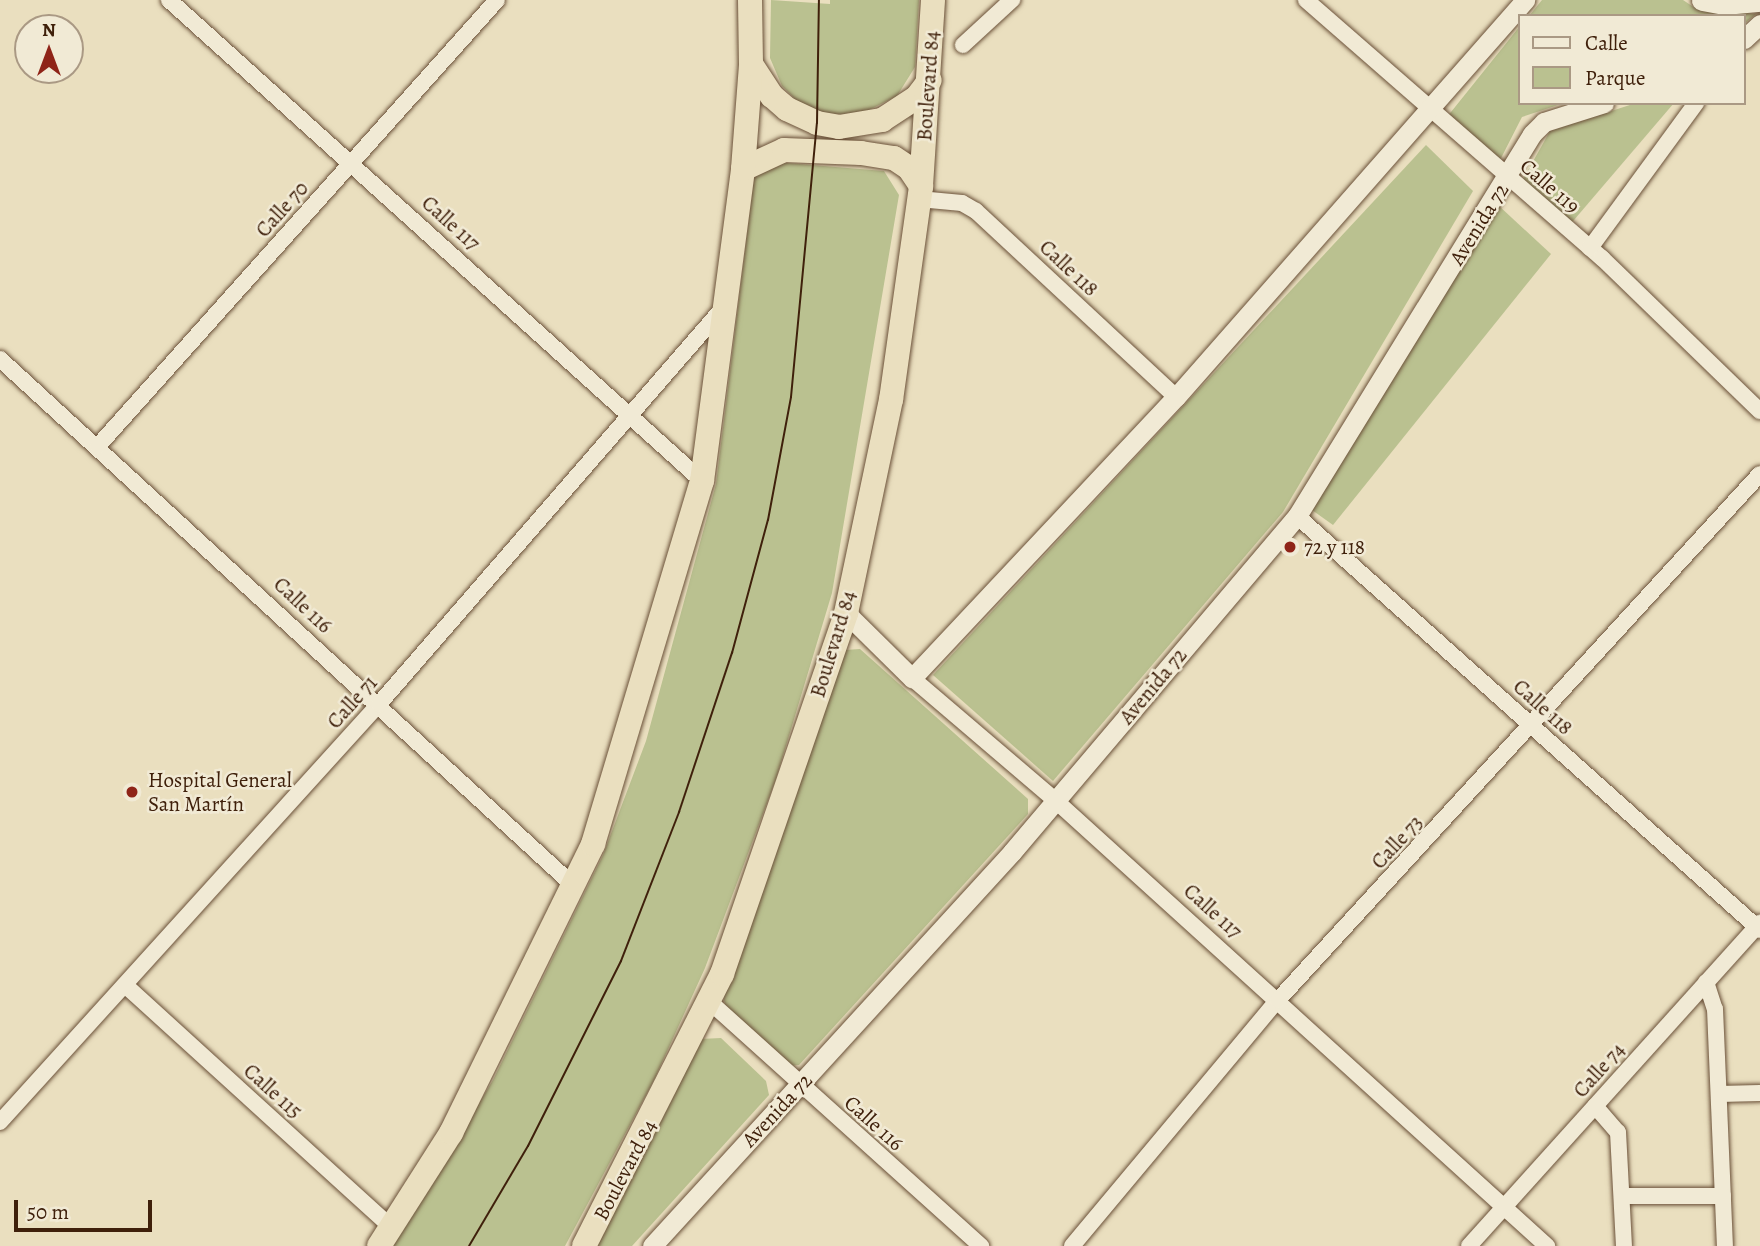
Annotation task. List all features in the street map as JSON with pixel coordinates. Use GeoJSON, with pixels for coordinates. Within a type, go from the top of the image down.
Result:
{"type":"FeatureCollection","features":[{"type":"Feature","properties":{"kind":"highway"},"geometry":{"type":"LineString","coordinates":[[386,1237],[463,1111],[596,837],[702,481],[743,169],[751,64],[750,0]]}},
{"type":"Feature","properties":{"kind":"highway","name":"Boulevard 84"},"geometry":{"type":"LineString","coordinates":[[584,1246],[710,1002],[846,613],[891,400],[920,192],[930,80],[933,0]]}},
{"type":"Feature","properties":{"kind":"highway"},"geometry":{"type":"LineString","coordinates":[[751,64],[772,96],[787,109],[817,123],[839,127],[882,120],[909,103],[930,80]]}},
{"type":"Feature","properties":{"kind":"highway"},"geometry":{"type":"LineString","coordinates":[[743,169],[784,150],[861,153],[894,158],[909,169],[920,192]]}},
{"type":"Feature","properties":{"kind":"main road"},"geometry":{"type":"LineString","coordinates":[[1702,0],[1724,4],[1760,1]]}},
{"type":"Feature","properties":{"kind":"street","name":"Calle 117"},"geometry":{"type":"LineString","coordinates":[[169,0],[702,481]]}},
{"type":"Feature","properties":{"kind":"street","name":"Calle 70"},"geometry":{"type":"LineString","coordinates":[[98,446],[497,0]]}},
{"type":"Feature","properties":{"kind":"street"},"geometry":{"type":"LineString","coordinates":[[963,45],[1012,0]]}},
{"type":"Feature","properties":{"kind":"street","name":"Calle 119"},"geometry":{"type":"LineString","coordinates":[[1306,0],[1590,248],[1760,411]]}},
{"type":"Feature","properties":{"kind":"street"},"geometry":{"type":"LineString","coordinates":[[912,678],[1176,397],[1525,0]]}},
{"type":"Feature","properties":{"kind":"street"},"geometry":{"type":"LineString","coordinates":[[1746,37],[1760,23]]}},
{"type":"Feature","properties":{"kind":"street","name":"Avenida 72"},"geometry":{"type":"LineString","coordinates":[[652,1246],[1056,801],[1297,516],[1532,134],[1544,122],[1598,105]]}},
{"type":"Feature","properties":{"kind":"street"},"geometry":{"type":"LineString","coordinates":[[1590,248],[1695,105]]}},
{"type":"Feature","properties":{"kind":"street","name":"Calle 118"},"geometry":{"type":"LineString","coordinates":[[920,192],[962,203],[976,211],[1176,397]]}},
{"type":"Feature","properties":{"kind":"street","name":"Calle 71"},"geometry":{"type":"LineString","coordinates":[[0,1122],[379,704],[727,304]]}},
{"type":"Feature","properties":{"kind":"street","name":"Calle 116"},"geometry":{"type":"LineString","coordinates":[[0,359],[98,446],[574,886]]}},
{"type":"Feature","properties":{"kind":"street","name":"Calle 73"},"geometry":{"type":"LineString","coordinates":[[1072,1246],[1279,1000],[1534,726],[1760,474]]}},
{"type":"Feature","properties":{"kind":"street","name":"Calle 118"},"geometry":{"type":"LineString","coordinates":[[1297,516],[1759,927]]}},
{"type":"Feature","properties":{"kind":"street","name":"Calle 117"},"geometry":{"type":"LineString","coordinates":[[846,613],[912,678],[1056,801],[1279,1000],[1547,1246]]}},
{"type":"Feature","properties":{"kind":"street","name":"Calle 74"},"geometry":{"type":"LineString","coordinates":[[1469,1246],[1706,982],[1759,927]]}},
{"type":"Feature","properties":{"kind":"street"},"geometry":{"type":"LineString","coordinates":[[1706,982],[1715,1009],[1725,1246]]}},
{"type":"Feature","properties":{"kind":"street","name":"Calle 115"},"geometry":{"type":"LineString","coordinates":[[125,985],[386,1237]]}},
{"type":"Feature","properties":{"kind":"street","name":"Calle 116"},"geometry":{"type":"LineString","coordinates":[[710,1002],[961,1240],[981,1246]]}},
{"type":"Feature","properties":{"kind":"street"},"geometry":{"type":"LineString","coordinates":[[1719,1094],[1760,1093]]}},
{"type":"Feature","properties":{"kind":"street"},"geometry":{"type":"LineString","coordinates":[[1595,1105],[1618,1132],[1624,1246]]}},
{"type":"Feature","properties":{"kind":"street"},"geometry":{"type":"LineString","coordinates":[[1622,1196],[1723,1196]]}},
{"type":"Feature","properties":{"kind":"green space"},"geometry":{"type":"Polygon","coordinates":[[[771,0],[830,4],[830,0],[919,0],[915,67],[897,96],[859,115],[827,114],[801,105],[782,86],[770,58],[771,0]]]}},
{"type":"Feature","properties":{"kind":"green space"},"geometry":{"type":"Polygon","coordinates":[[[1542,0],[1683,0],[1695,8],[1756,14],[1746,22],[1746,14],[1531,14],[1542,0]]]}},
{"type":"Feature","properties":{"kind":"green space"},"geometry":{"type":"Polygon","coordinates":[[[1518,28],[1518,105],[1558,105],[1522,117],[1497,166],[1447,117],[1518,28]]]}},
{"type":"Feature","properties":{"kind":"green space"},"geometry":{"type":"Polygon","coordinates":[[[1630,105],[1672,105],[1568,227],[1522,181],[1550,131],[1630,105]]]}},
{"type":"Feature","properties":{"kind":"green space"},"geometry":{"type":"Polygon","coordinates":[[[1426,145],[1473,191],[1283,512],[1053,781],[933,675],[1426,145]]]}},
{"type":"Feature","properties":{"kind":"green space"},"geometry":{"type":"Polygon","coordinates":[[[775,162],[884,171],[899,195],[832,593],[776,779],[705,968],[654,1080],[565,1246],[393,1246],[493,1080],[603,855],[646,741],[716,484],[754,178],[775,162]]]}},
{"type":"Feature","properties":{"kind":"green space"},"geometry":{"type":"Polygon","coordinates":[[[1498,205],[1551,254],[1333,525],[1312,510],[1498,205]]]}},
{"type":"Feature","properties":{"kind":"green space"},"geometry":{"type":"Polygon","coordinates":[[[860,649],[1028,799],[1028,814],[799,1065],[787,1066],[726,1009],[723,995],[845,650],[860,649]]]}},
{"type":"Feature","properties":{"kind":"green space"},"geometry":{"type":"Polygon","coordinates":[[[721,1038],[766,1081],[769,1095],[632,1246],[593,1246],[700,1039],[721,1038]]]}},
{"type":"Feature","properties":{"kind":"tram line"},"geometry":{"type":"LineString","coordinates":[[469,1246],[528,1146],[621,961],[679,812],[732,653],[768,520],[791,397],[817,123],[819,0]]}},
{"type":"Feature","properties":{"kind":"place","name":"72 y 118"},"geometry":{"type":"Point","coordinates":[1290,547]}},
{"type":"Feature","properties":{"kind":"place","name":"Hospital General San Martín"},"geometry":{"type":"Point","coordinates":[132,792]}}]}
